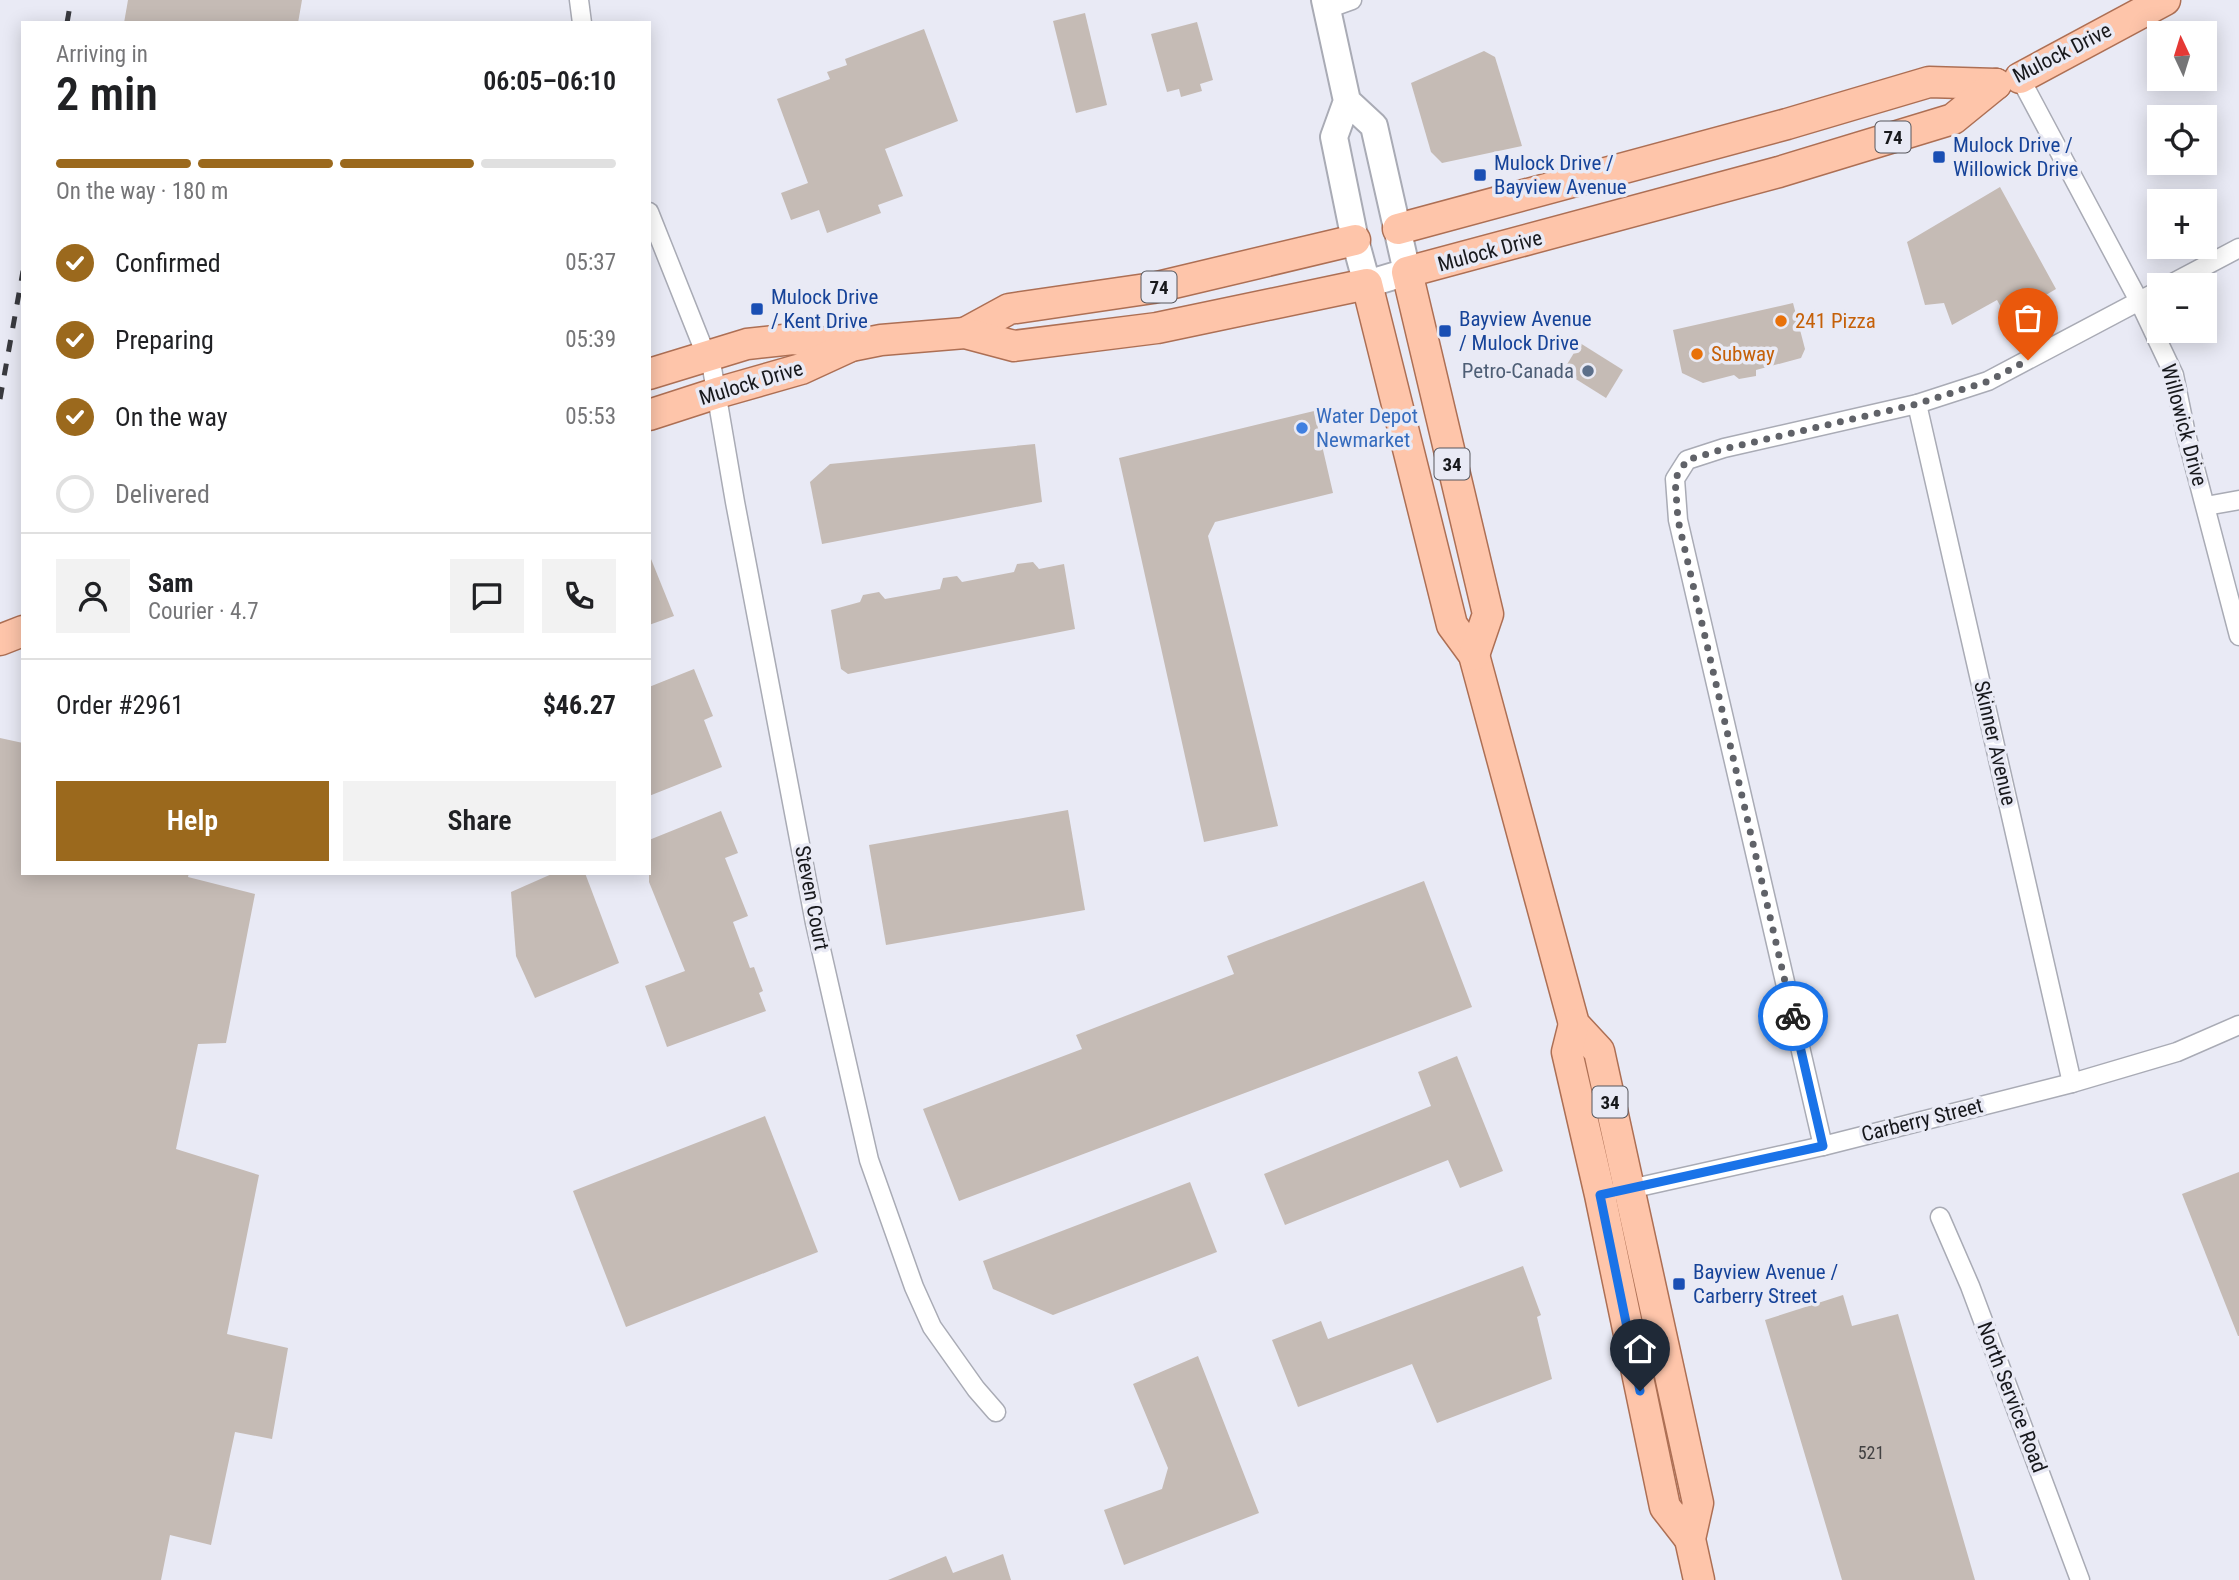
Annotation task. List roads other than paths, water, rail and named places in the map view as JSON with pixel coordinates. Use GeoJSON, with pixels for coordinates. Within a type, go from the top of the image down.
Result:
{"type":"FeatureCollection","features":[{"type":"Feature","properties":{"kind":"main road","name":"Mulock Drive"},"geometry":{"type":"LineString","coordinates":[[651,414],[801,369],[851,346],[881,340],[965,333],[1014,346],[1157,328],[1367,284],[1779,172],[1953,119],[2008,81],[2165,0]]}},
{"type":"Feature","properties":{"kind":"main road"},"geometry":{"type":"LineString","coordinates":[[1326,5],[1347,101]]}},
{"type":"Feature","properties":{"kind":"main road","name":"Mulock Drive"},"geometry":{"type":"LineString","coordinates":[[965,333],[1009,309],[1153,289],[1355,240],[1787,124],[1929,82],[2008,81]]}},
{"type":"Feature","properties":{"kind":"main road","name":"34"},"geometry":{"type":"LineString","coordinates":[[1474,656],[1488,614],[1374,126],[1347,101],[1334,138],[1355,240],[1452,625],[1474,656],[1574,1024],[1599,1051],[1698,1503],[1690,1539],[1699,1580]]}},
{"type":"Feature","properties":{"kind":"main road","name":"Mulock Drive"},"geometry":{"type":"LineString","coordinates":[[651,373],[706,355],[793,338],[851,346]]}},
{"type":"Feature","properties":{"kind":"main road"},"geometry":{"type":"LineString","coordinates":[[0,640],[21,632]]}},
{"type":"Feature","properties":{"kind":"main road","name":"34"},"geometry":{"type":"LineString","coordinates":[[1574,1024],[1567,1052],[1600,1195],[1665,1507],[1690,1539]]}},
{"type":"Feature","properties":{"kind":"street"},"geometry":{"type":"LineString","coordinates":[[579,0],[582,21]]}},
{"type":"Feature","properties":{"kind":"street"},"geometry":{"type":"LineString","coordinates":[[1326,5],[1352,0]]}},
{"type":"Feature","properties":{"kind":"street","name":"Willowick Drive"},"geometry":{"type":"LineString","coordinates":[[2008,81],[2139,301],[2174,375],[2186,434],[2239,636]]}},
{"type":"Feature","properties":{"kind":"street","name":"Steven Court"},"geometry":{"type":"LineString","coordinates":[[651,217],[712,368],[816,923],[869,1160],[914,1287],[932,1327],[976,1389],[996,1412]]}},
{"type":"Feature","properties":{"kind":"street"},"geometry":{"type":"LineString","coordinates":[[2192,273],[2239,248]]}},
{"type":"Feature","properties":{"kind":"street"},"geometry":{"type":"LineString","coordinates":[[1823,1146],[1678,520],[1675,479],[1687,460],[1917,404],[1989,381],[2147,297]]}},
{"type":"Feature","properties":{"kind":"street","name":"Skinner Avenue"},"geometry":{"type":"LineString","coordinates":[[1917,404],[2072,1083]]}},
{"type":"Feature","properties":{"kind":"street"},"geometry":{"type":"LineString","coordinates":[[2206,506],[2239,500]]}},
{"type":"Feature","properties":{"kind":"street","name":"Carberry Street"},"geometry":{"type":"LineString","coordinates":[[1600,1195],[1823,1146],[2072,1083],[2177,1052],[2239,1026]]}},
{"type":"Feature","properties":{"kind":"street","name":"North Service Road"},"geometry":{"type":"LineString","coordinates":[[1940,1217],[1970,1286],[2080,1580]]}},
{"type":"Feature","properties":{"kind":"railway"},"geometry":{"type":"LineString","coordinates":[[67,21],[71,0]]}},
{"type":"Feature","properties":{"kind":"railway"},"geometry":{"type":"LineString","coordinates":[[0,399],[21,282]]}},
{"type":"Feature","properties":{"kind":"place","name":"Mulock Drive / Willowick Drive"},"geometry":{"type":"Point","coordinates":[1939,157]}},
{"type":"Feature","properties":{"kind":"place","name":"Mulock Drive / Bayview Avenue"},"geometry":{"type":"Point","coordinates":[1480,175]}},
{"type":"Feature","properties":{"kind":"place","name":"Mulock Drive / Kent Drive"},"geometry":{"type":"Point","coordinates":[757,309]}},
{"type":"Feature","properties":{"kind":"place","name":"241 Pizza"},"geometry":{"type":"Point","coordinates":[1781,321]}},
{"type":"Feature","properties":{"kind":"place","name":"Bayview Avenue / Mulock Drive"},"geometry":{"type":"Point","coordinates":[1445,331]}},
{"type":"Feature","properties":{"kind":"place","name":"Subway"},"geometry":{"type":"Point","coordinates":[1697,354]}},
{"type":"Feature","properties":{"kind":"place","name":"Petro-Canada"},"geometry":{"type":"Point","coordinates":[1588,371]}},
{"type":"Feature","properties":{"kind":"place","name":"Water Depot Newmarket"},"geometry":{"type":"Point","coordinates":[1302,428]}},
{"type":"Feature","properties":{"kind":"place","name":"Bayview Avenue / Carberry Street"},"geometry":{"type":"Point","coordinates":[1679,1284]}}]}
